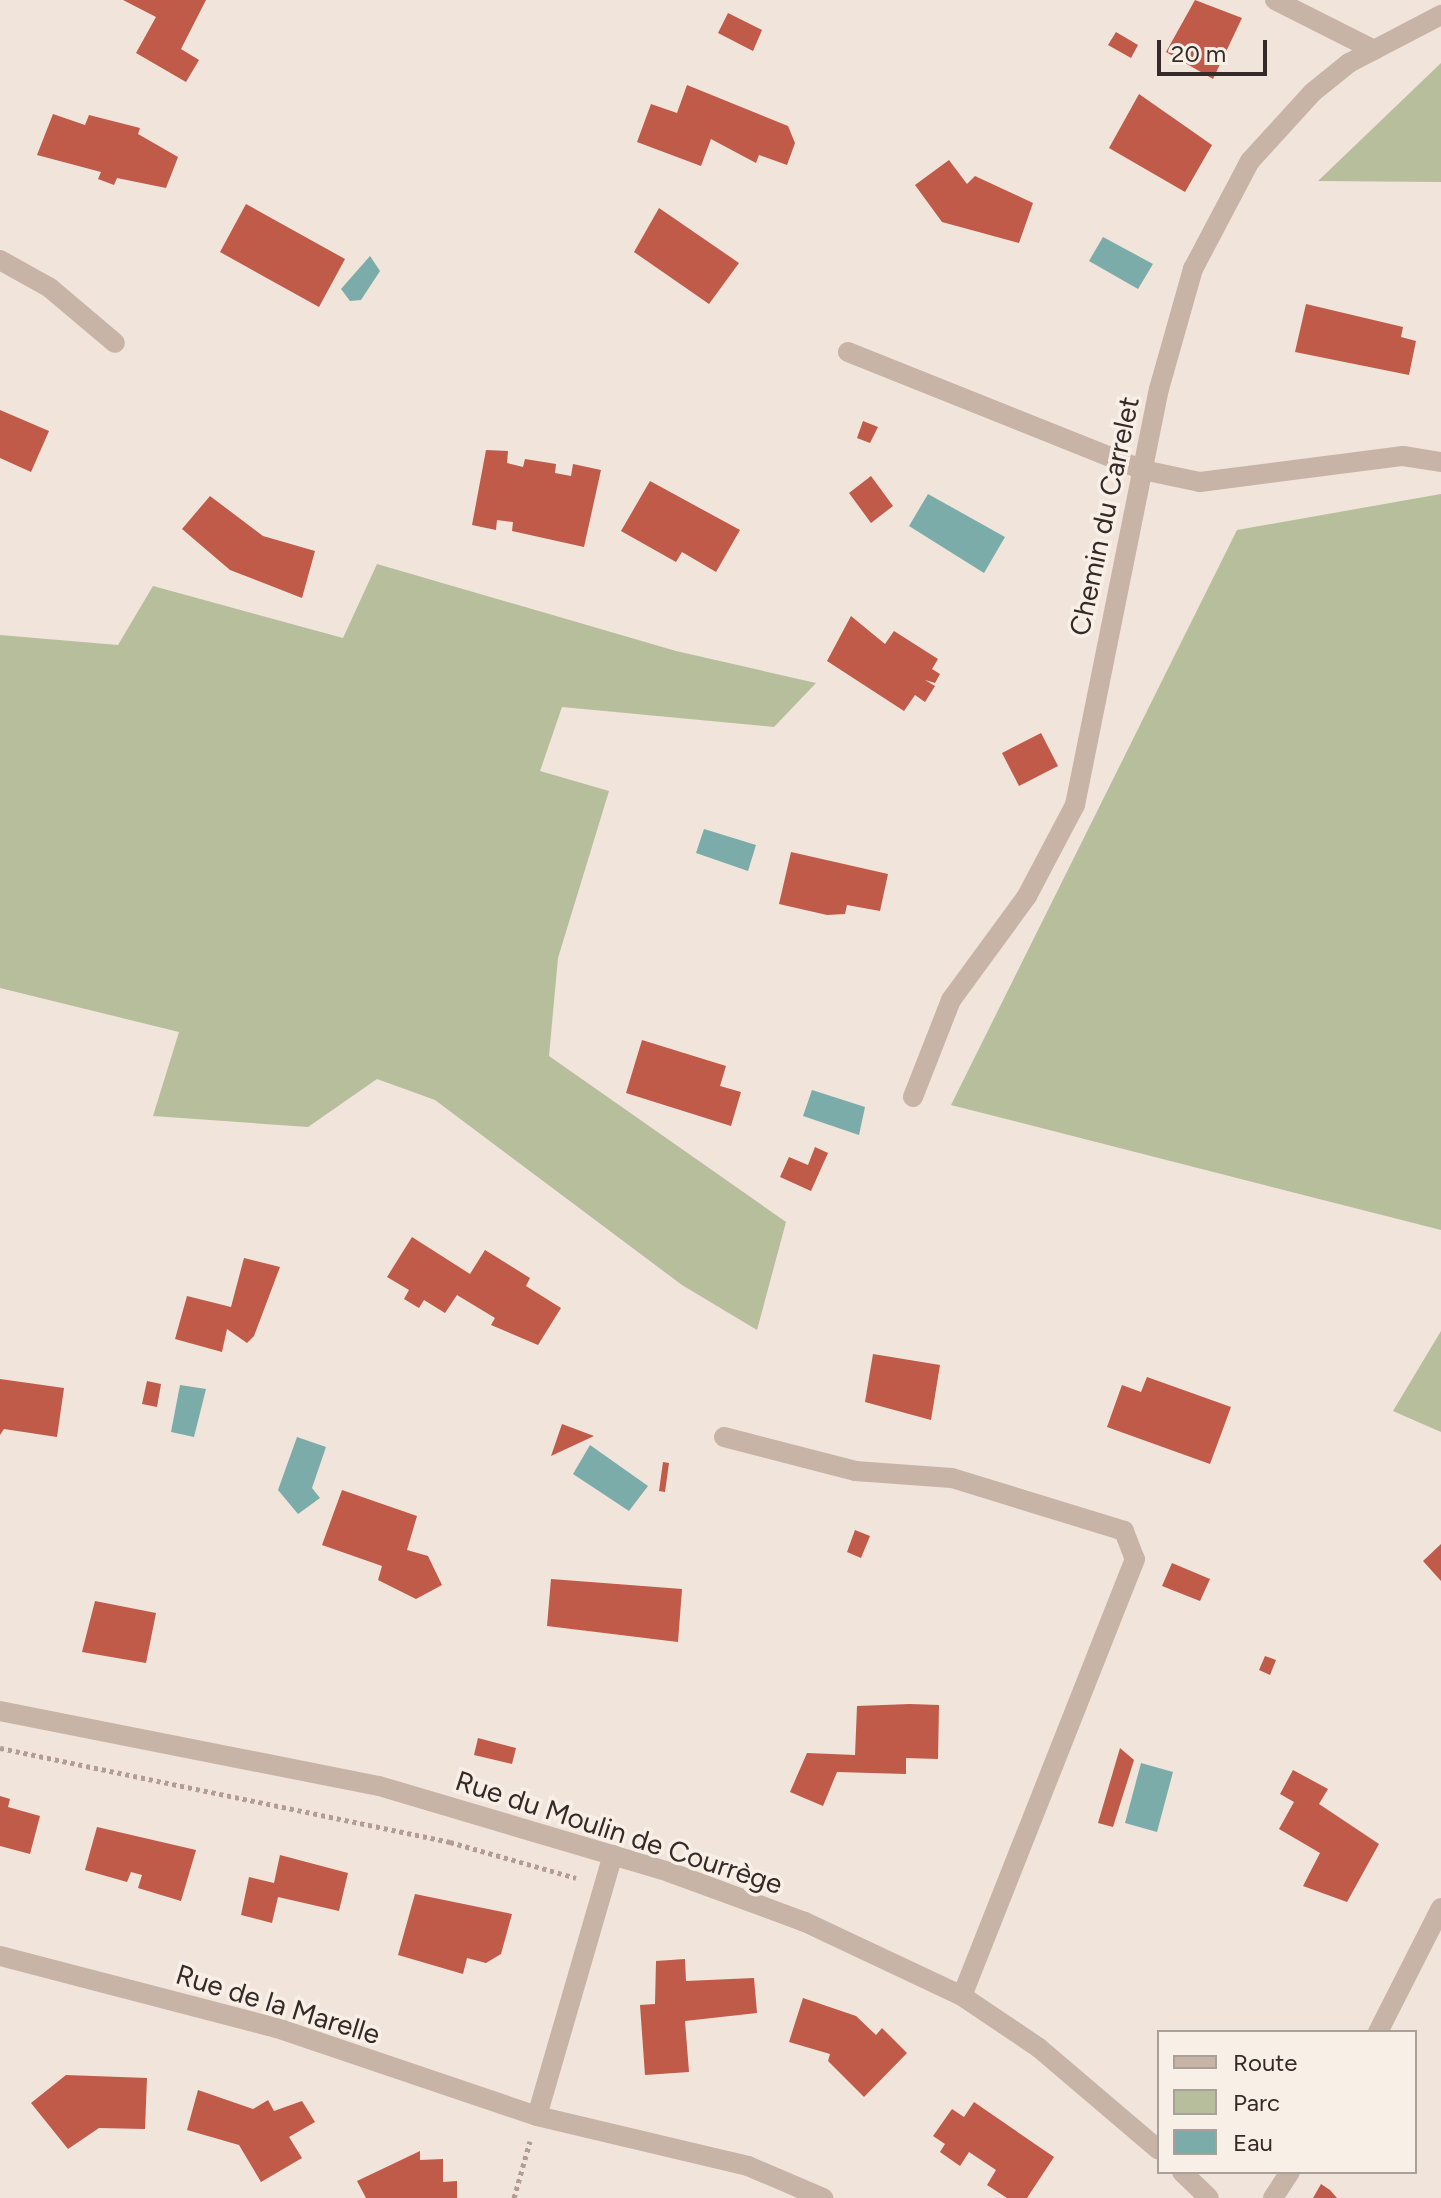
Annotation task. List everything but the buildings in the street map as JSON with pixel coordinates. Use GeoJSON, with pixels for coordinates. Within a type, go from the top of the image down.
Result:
{"type":"FeatureCollection","features":[{"type":"Feature","properties":{"kind":"street"},"geometry":{"type":"LineString","coordinates":[[1275,0],[1374,50]]}},
{"type":"Feature","properties":{"kind":"street","name":"Chemin du Carrelet"},"geometry":{"type":"LineString","coordinates":[[913,1097],[951,1000],[1027,896],[1075,805],[1143,470],[1193,269],[1250,161],[1313,92],[1374,50],[1441,15]]}},
{"type":"Feature","properties":{"kind":"street"},"geometry":{"type":"LineString","coordinates":[[0,260],[50,288],[115,343]]}},
{"type":"Feature","properties":{"kind":"street"},"geometry":{"type":"LineString","coordinates":[[848,352],[1143,470],[1200,482],[1403,456],[1441,462]]}},
{"type":"Feature","properties":{"kind":"street"},"geometry":{"type":"LineString","coordinates":[[724,1437],[855,1471],[952,1478],[1124,1531],[1135,1559],[962,1996]]}},
{"type":"Feature","properties":{"kind":"street","name":"Rue du Moulin de Courrège"},"geometry":{"type":"LineString","coordinates":[[0,1711],[379,1786],[613,1855],[805,1922],[962,1996],[1039,2048],[1157,2148]]}},
{"type":"Feature","properties":{"kind":"street"},"geometry":{"type":"LineString","coordinates":[[537,2116],[613,1855]]}},
{"type":"Feature","properties":{"kind":"street"},"geometry":{"type":"LineString","coordinates":[[1379,2030],[1441,1908]]}},
{"type":"Feature","properties":{"kind":"street","name":"Rue de la Marelle"},"geometry":{"type":"LineString","coordinates":[[0,1956],[277,2028],[537,2116],[748,2166],[823,2198]]}},
{"type":"Feature","properties":{"kind":"street"},"geometry":{"type":"LineString","coordinates":[[1184,2174],[1209,2198]]}},
{"type":"Feature","properties":{"kind":"street"},"geometry":{"type":"LineString","coordinates":[[1273,2198],[1289,2174]]}},
{"type":"Feature","properties":{"kind":"path"},"geometry":{"type":"LineString","coordinates":[[514,2198],[537,2116]]}},
{"type":"Feature","properties":{"kind":"green space"},"geometry":{"type":"Polygon","coordinates":[[[1441,63],[1441,182],[1318,181],[1441,63]]]}},
{"type":"Feature","properties":{"kind":"green space"},"geometry":{"type":"Polygon","coordinates":[[[1441,494],[1441,1230],[951,1105],[1237,530],[1441,494]]]}},
{"type":"Feature","properties":{"kind":"green space"},"geometry":{"type":"Polygon","coordinates":[[[377,564],[676,651],[816,683],[774,727],[562,707],[540,771],[609,791],[558,958],[549,1056],[786,1222],[757,1330],[682,1285],[435,1100],[377,1079],[308,1127],[153,1116],[179,1032],[0,988],[0,635],[118,645],[153,586],[343,638],[377,564]]]}},
{"type":"Feature","properties":{"kind":"green space"},"geometry":{"type":"Polygon","coordinates":[[[1441,1331],[1441,1432],[1393,1411],[1441,1331]]]}},
{"type":"Feature","properties":{"kind":"water"},"geometry":{"type":"Polygon","coordinates":[[[1103,237],[1153,264],[1138,289],[1089,261],[1103,237]]]}},
{"type":"Feature","properties":{"kind":"water"},"geometry":{"type":"Polygon","coordinates":[[[370,256],[380,271],[361,300],[350,301],[341,289],[370,256]]]}},
{"type":"Feature","properties":{"kind":"water"},"geometry":{"type":"Polygon","coordinates":[[[928,494],[1005,537],[984,573],[909,526],[928,494]]]}},
{"type":"Feature","properties":{"kind":"water"},"geometry":{"type":"Polygon","coordinates":[[[704,829],[756,845],[748,871],[696,853],[704,829]]]}},
{"type":"Feature","properties":{"kind":"water"},"geometry":{"type":"Polygon","coordinates":[[[812,1090],[865,1107],[859,1135],[803,1116],[812,1090]]]}},
{"type":"Feature","properties":{"kind":"water"},"geometry":{"type":"Polygon","coordinates":[[[180,1385],[206,1389],[194,1437],[171,1432],[180,1385]]]}},
{"type":"Feature","properties":{"kind":"water"},"geometry":{"type":"Polygon","coordinates":[[[297,1437],[326,1447],[312,1488],[320,1498],[298,1514],[278,1490],[297,1437]]]}},
{"type":"Feature","properties":{"kind":"water"},"geometry":{"type":"Polygon","coordinates":[[[590,1445],[648,1486],[629,1511],[573,1474],[590,1445]]]}},
{"type":"Feature","properties":{"kind":"water"},"geometry":{"type":"Polygon","coordinates":[[[1141,1763],[1173,1772],[1157,1832],[1125,1823],[1141,1763]]]}}]}
